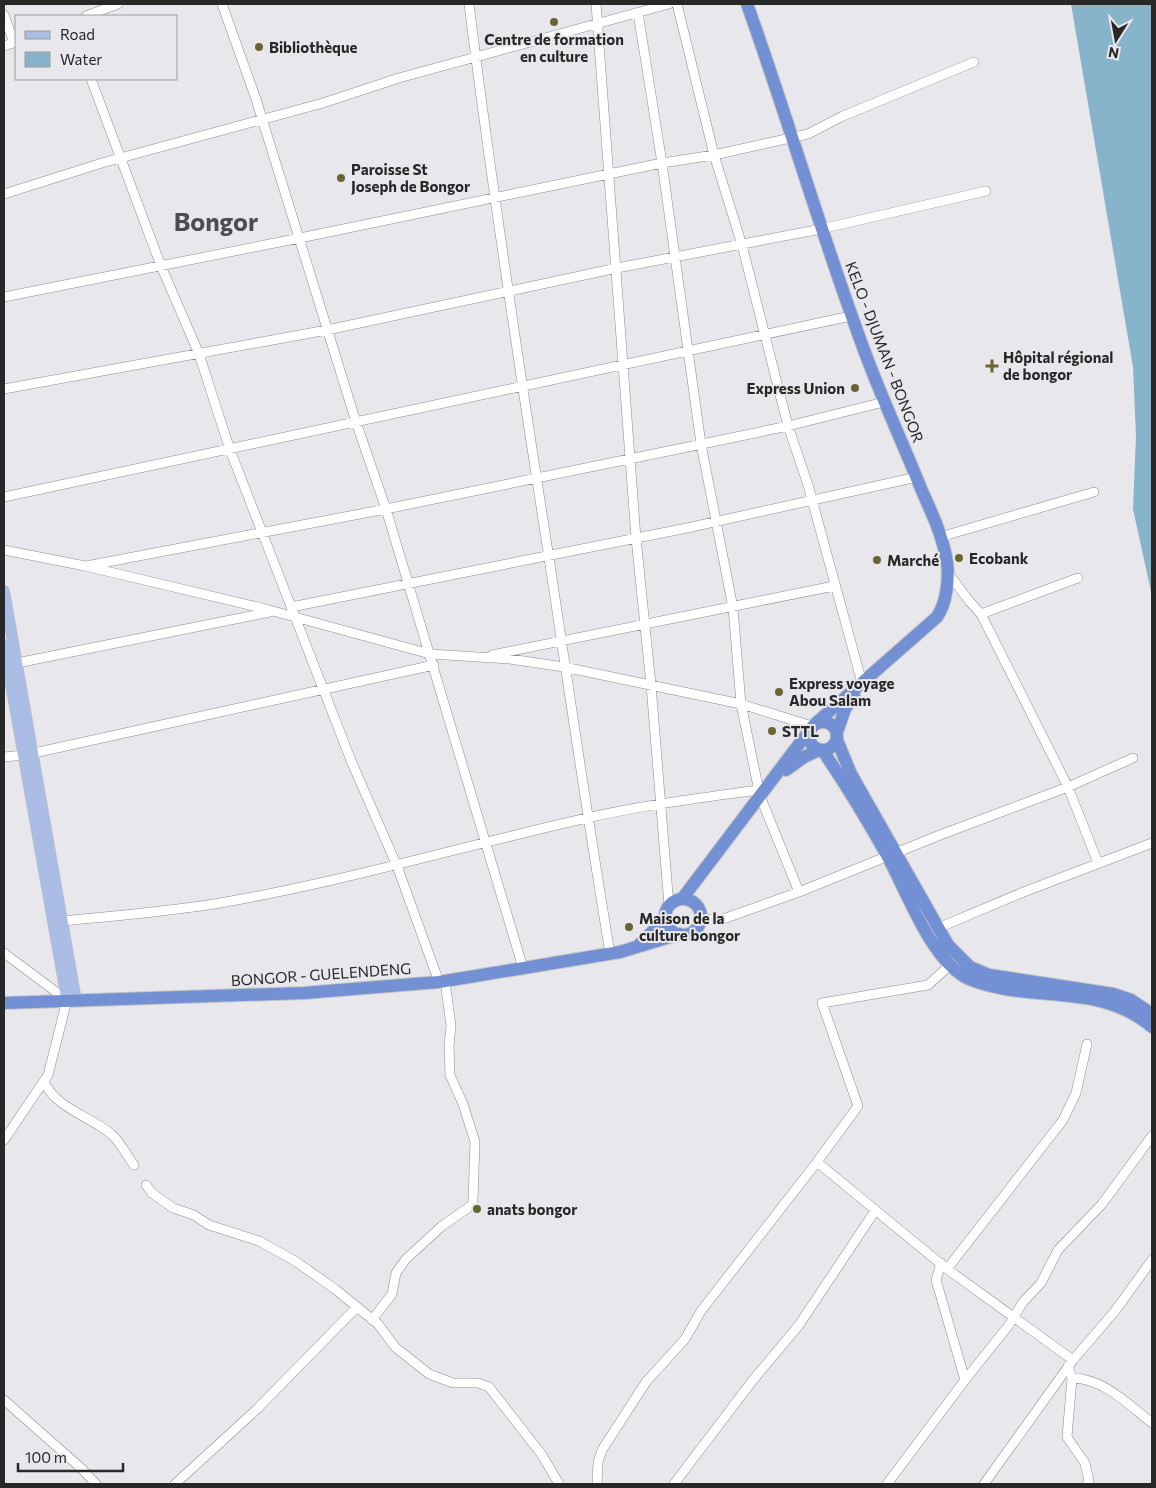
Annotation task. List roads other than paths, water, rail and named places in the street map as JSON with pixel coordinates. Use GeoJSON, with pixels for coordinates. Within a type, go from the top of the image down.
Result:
{"type":"FeatureCollection","features":[{"type":"Feature","properties":{"kind":"highway","name":"KELO - DJUMAN - BONGOR"},"geometry":{"type":"LineString","coordinates":[[747,4],[793,137],[821,229],[851,316],[884,402],[917,477],[940,537],[948,573],[943,605],[937,617],[812,727],[775,779]]}},
{"type":"Feature","properties":{"kind":"highway","name":"KELO - DJUMAN - BONGOR"},"geometry":{"type":"LineString","coordinates":[[837,736],[845,709],[862,683]]}},
{"type":"Feature","properties":{"kind":"highway"},"geometry":{"type":"LineString","coordinates":[[1152,1014],[1132,1000],[1114,994],[989,975],[970,967],[958,957],[892,854],[821,751],[810,743],[812,727],[822,722],[830,724],[837,736],[851,774],[892,854],[928,933],[950,964],[966,977],[988,986],[1111,1002],[1127,1008],[1152,1026]]}},
{"type":"Feature","properties":{"kind":"highway"},"geometry":{"type":"LineString","coordinates":[[821,751],[833,746],[837,736]]}},
{"type":"Feature","properties":{"kind":"highway","name":"KELO - DJUMAN - BONGOR"},"geometry":{"type":"LineString","coordinates":[[682,899],[759,793],[804,757],[821,751]]}},
{"type":"Feature","properties":{"kind":"highway"},"geometry":{"type":"LineString","coordinates":[[665,919],[670,929],[680,934],[695,929],[700,915],[699,888],[704,870]]}},
{"type":"Feature","properties":{"kind":"highway"},"geometry":{"type":"LineString","coordinates":[[637,947],[665,919],[669,906],[682,899],[692,902],[700,915]]}},
{"type":"Feature","properties":{"kind":"highway","name":"BONGOR - GUELENDENG"},"geometry":{"type":"LineString","coordinates":[[4,1003],[304,993],[442,982],[610,953],[680,934]]}},
{"type":"Feature","properties":{"kind":"main road"},"geometry":{"type":"LineString","coordinates":[[4,591],[9,664]]}},
{"type":"Feature","properties":{"kind":"main road"},"geometry":{"type":"LineString","coordinates":[[4,645],[19,700],[72,1000]]}},
{"type":"Feature","properties":{"kind":"main road"},"geometry":{"type":"LineString","coordinates":[[29,754],[63,921],[72,1000]]}},
{"type":"Feature","properties":{"kind":"street"},"geometry":{"type":"LineString","coordinates":[[89,15],[118,4]]}},
{"type":"Feature","properties":{"kind":"street"},"geometry":{"type":"LineString","coordinates":[[222,4],[262,120],[356,422],[386,509],[434,665],[484,844],[523,968]]}},
{"type":"Feature","properties":{"kind":"street"},"geometry":{"type":"LineString","coordinates":[[469,4],[493,198],[509,291],[521,386],[587,818],[610,953]]}},
{"type":"Feature","properties":{"kind":"street"},"geometry":{"type":"LineString","coordinates":[[596,4],[636,538],[651,685],[669,906]]}},
{"type":"Feature","properties":{"kind":"street"},"geometry":{"type":"LineString","coordinates":[[4,194],[122,158],[262,120],[399,78],[476,59],[669,4]]}},
{"type":"Feature","properties":{"kind":"street"},"geometry":{"type":"LineString","coordinates":[[677,4],[714,155],[742,245],[788,426],[812,502],[862,683]]}},
{"type":"Feature","properties":{"kind":"street"},"geometry":{"type":"LineString","coordinates":[[638,13],[662,163],[701,444],[732,608],[741,704],[759,793],[799,892]]}},
{"type":"Feature","properties":{"kind":"street"},"geometry":{"type":"LineString","coordinates":[[4,15],[15,42],[4,46]]}},
{"type":"Feature","properties":{"kind":"street"},"geometry":{"type":"LineString","coordinates":[[4,297],[662,163],[714,155],[808,134],[843,116],[974,62]]}},
{"type":"Feature","properties":{"kind":"street"},"geometry":{"type":"LineString","coordinates":[[91,80],[161,266],[199,354],[230,450],[294,617],[325,689],[352,763],[398,866],[442,982],[451,1026],[449,1046],[450,1075],[463,1104],[475,1142],[472,1205],[442,1226],[406,1259],[396,1273],[392,1294],[372,1320]]}},
{"type":"Feature","properties":{"kind":"street"},"geometry":{"type":"LineString","coordinates":[[4,389],[327,330],[617,268],[821,229],[986,191]]}},
{"type":"Feature","properties":{"kind":"street"},"geometry":{"type":"LineString","coordinates":[[4,497],[851,316]]}},
{"type":"Feature","properties":{"kind":"street"},"geometry":{"type":"LineString","coordinates":[[85,566],[263,534],[386,509],[788,426],[884,402]]}},
{"type":"Feature","properties":{"kind":"street"},"geometry":{"type":"LineString","coordinates":[[291,607],[812,502],[917,477]]}},
{"type":"Feature","properties":{"kind":"street"},"geometry":{"type":"LineString","coordinates":[[940,537],[1094,492]]}},
{"type":"Feature","properties":{"kind":"street"},"geometry":{"type":"LineString","coordinates":[[4,550],[85,566],[273,611],[430,654],[479,657],[564,667],[741,704],[812,727]]}},
{"type":"Feature","properties":{"kind":"street"},"geometry":{"type":"LineString","coordinates":[[948,573],[970,602],[982,614],[1068,787],[1098,863]]}},
{"type":"Feature","properties":{"kind":"street"},"geometry":{"type":"LineString","coordinates":[[982,614],[1078,578]]}},
{"type":"Feature","properties":{"kind":"street"},"geometry":{"type":"LineString","coordinates":[[479,657],[732,608],[834,586]]}},
{"type":"Feature","properties":{"kind":"street"},"geometry":{"type":"LineString","coordinates":[[9,664],[273,611]]}},
{"type":"Feature","properties":{"kind":"street"},"geometry":{"type":"LineString","coordinates":[[4,757],[29,754],[434,665]]}},
{"type":"Feature","properties":{"kind":"street"},"geometry":{"type":"LineString","coordinates":[[700,915],[723,919],[799,892],[892,854],[1068,787],[1133,758]]}},
{"type":"Feature","properties":{"kind":"street"},"geometry":{"type":"LineString","coordinates":[[63,921],[213,904],[398,866],[587,818],[661,804],[759,793]]}},
{"type":"Feature","properties":{"kind":"street"},"geometry":{"type":"LineString","coordinates":[[938,928],[1152,843]]}},
{"type":"Feature","properties":{"kind":"street"},"geometry":{"type":"LineString","coordinates":[[4,953],[72,1000],[51,1067],[44,1082],[4,1140]]}},
{"type":"Feature","properties":{"kind":"street"},"geometry":{"type":"LineString","coordinates":[[597,1484],[598,1462],[602,1450],[641,1389],[685,1339],[701,1311],[818,1162],[858,1106],[822,1003],[928,985],[950,964]]}},
{"type":"Feature","properties":{"kind":"street"},"geometry":{"type":"LineString","coordinates":[[964,1380],[936,1280],[944,1266],[1063,1120],[1076,1093],[1087,1044]]}},
{"type":"Feature","properties":{"kind":"street"},"geometry":{"type":"LineString","coordinates":[[44,1082],[48,1090],[77,1115],[103,1128],[114,1136],[134,1165]]}},
{"type":"Feature","properties":{"kind":"street"},"geometry":{"type":"LineString","coordinates":[[887,1484],[964,1380],[1014,1317],[1023,1302],[1041,1283],[1058,1250],[1098,1208],[1152,1136]]}},
{"type":"Feature","properties":{"kind":"street"},"geometry":{"type":"LineString","coordinates":[[818,1162],[875,1211],[944,1266],[1014,1317],[1071,1363],[1072,1378],[1067,1437],[1085,1463],[1089,1481],[1087,1484]]}},
{"type":"Feature","properties":{"kind":"street"},"geometry":{"type":"LineString","coordinates":[[146,1185],[152,1193],[173,1208],[194,1215],[209,1225],[269,1246],[295,1262],[383,1328],[395,1347],[429,1374],[453,1383],[478,1383],[489,1388],[542,1455],[559,1484]]}},
{"type":"Feature","properties":{"kind":"street"},"geometry":{"type":"LineString","coordinates":[[674,1484],[747,1388],[799,1325],[875,1211]]}},
{"type":"Feature","properties":{"kind":"street"},"geometry":{"type":"LineString","coordinates":[[984,1484],[1071,1363],[1115,1311],[1152,1260]]}},
{"type":"Feature","properties":{"kind":"street"},"geometry":{"type":"LineString","coordinates":[[175,1484],[256,1410],[357,1307]]}},
{"type":"Feature","properties":{"kind":"street"},"geometry":{"type":"LineString","coordinates":[[1072,1378],[1087,1380],[1103,1386],[1152,1423]]}},
{"type":"Feature","properties":{"kind":"street"},"geometry":{"type":"LineString","coordinates":[[4,1400],[81,1468],[96,1484]]}},
{"type":"Feature","properties":{"kind":"water"},"geometry":{"type":"Polygon","coordinates":[[[1071,4],[1152,4],[1152,596],[1133,509],[1136,436],[1133,367],[1071,4]]]}},
{"type":"Feature","properties":{"kind":"place","name":"Centre de formation en culture"},"geometry":{"type":"Point","coordinates":[554,22]}},
{"type":"Feature","properties":{"kind":"place","name":"Bibliothèque"},"geometry":{"type":"Point","coordinates":[259,47]}},
{"type":"Feature","properties":{"kind":"place","name":"Paroisse St Joseph de Bongor"},"geometry":{"type":"Point","coordinates":[341,178]}},
{"type":"Feature","properties":{"kind":"place","name":"Hôpital régional de bongor"},"geometry":{"type":"Point","coordinates":[992,366]}},
{"type":"Feature","properties":{"kind":"place","name":"Express Union"},"geometry":{"type":"Point","coordinates":[855,388]}},
{"type":"Feature","properties":{"kind":"place","name":"Ecobank"},"geometry":{"type":"Point","coordinates":[959,558]}},
{"type":"Feature","properties":{"kind":"place","name":"Marché"},"geometry":{"type":"Point","coordinates":[877,560]}},
{"type":"Feature","properties":{"kind":"place","name":"Express voyage Abou Salam"},"geometry":{"type":"Point","coordinates":[779,692]}},
{"type":"Feature","properties":{"kind":"place","name":"STTL"},"geometry":{"type":"Point","coordinates":[772,731]}},
{"type":"Feature","properties":{"kind":"place","name":"Maison de la culture bongor"},"geometry":{"type":"Point","coordinates":[629,927]}},
{"type":"Feature","properties":{"kind":"place","name":"anats bongor"},"geometry":{"type":"Point","coordinates":[477,1209]}},
{"type":"Feature","properties":{"kind":"district","name":"Bongor"},"geometry":{"type":"Point","coordinates":[216,221]}}]}
